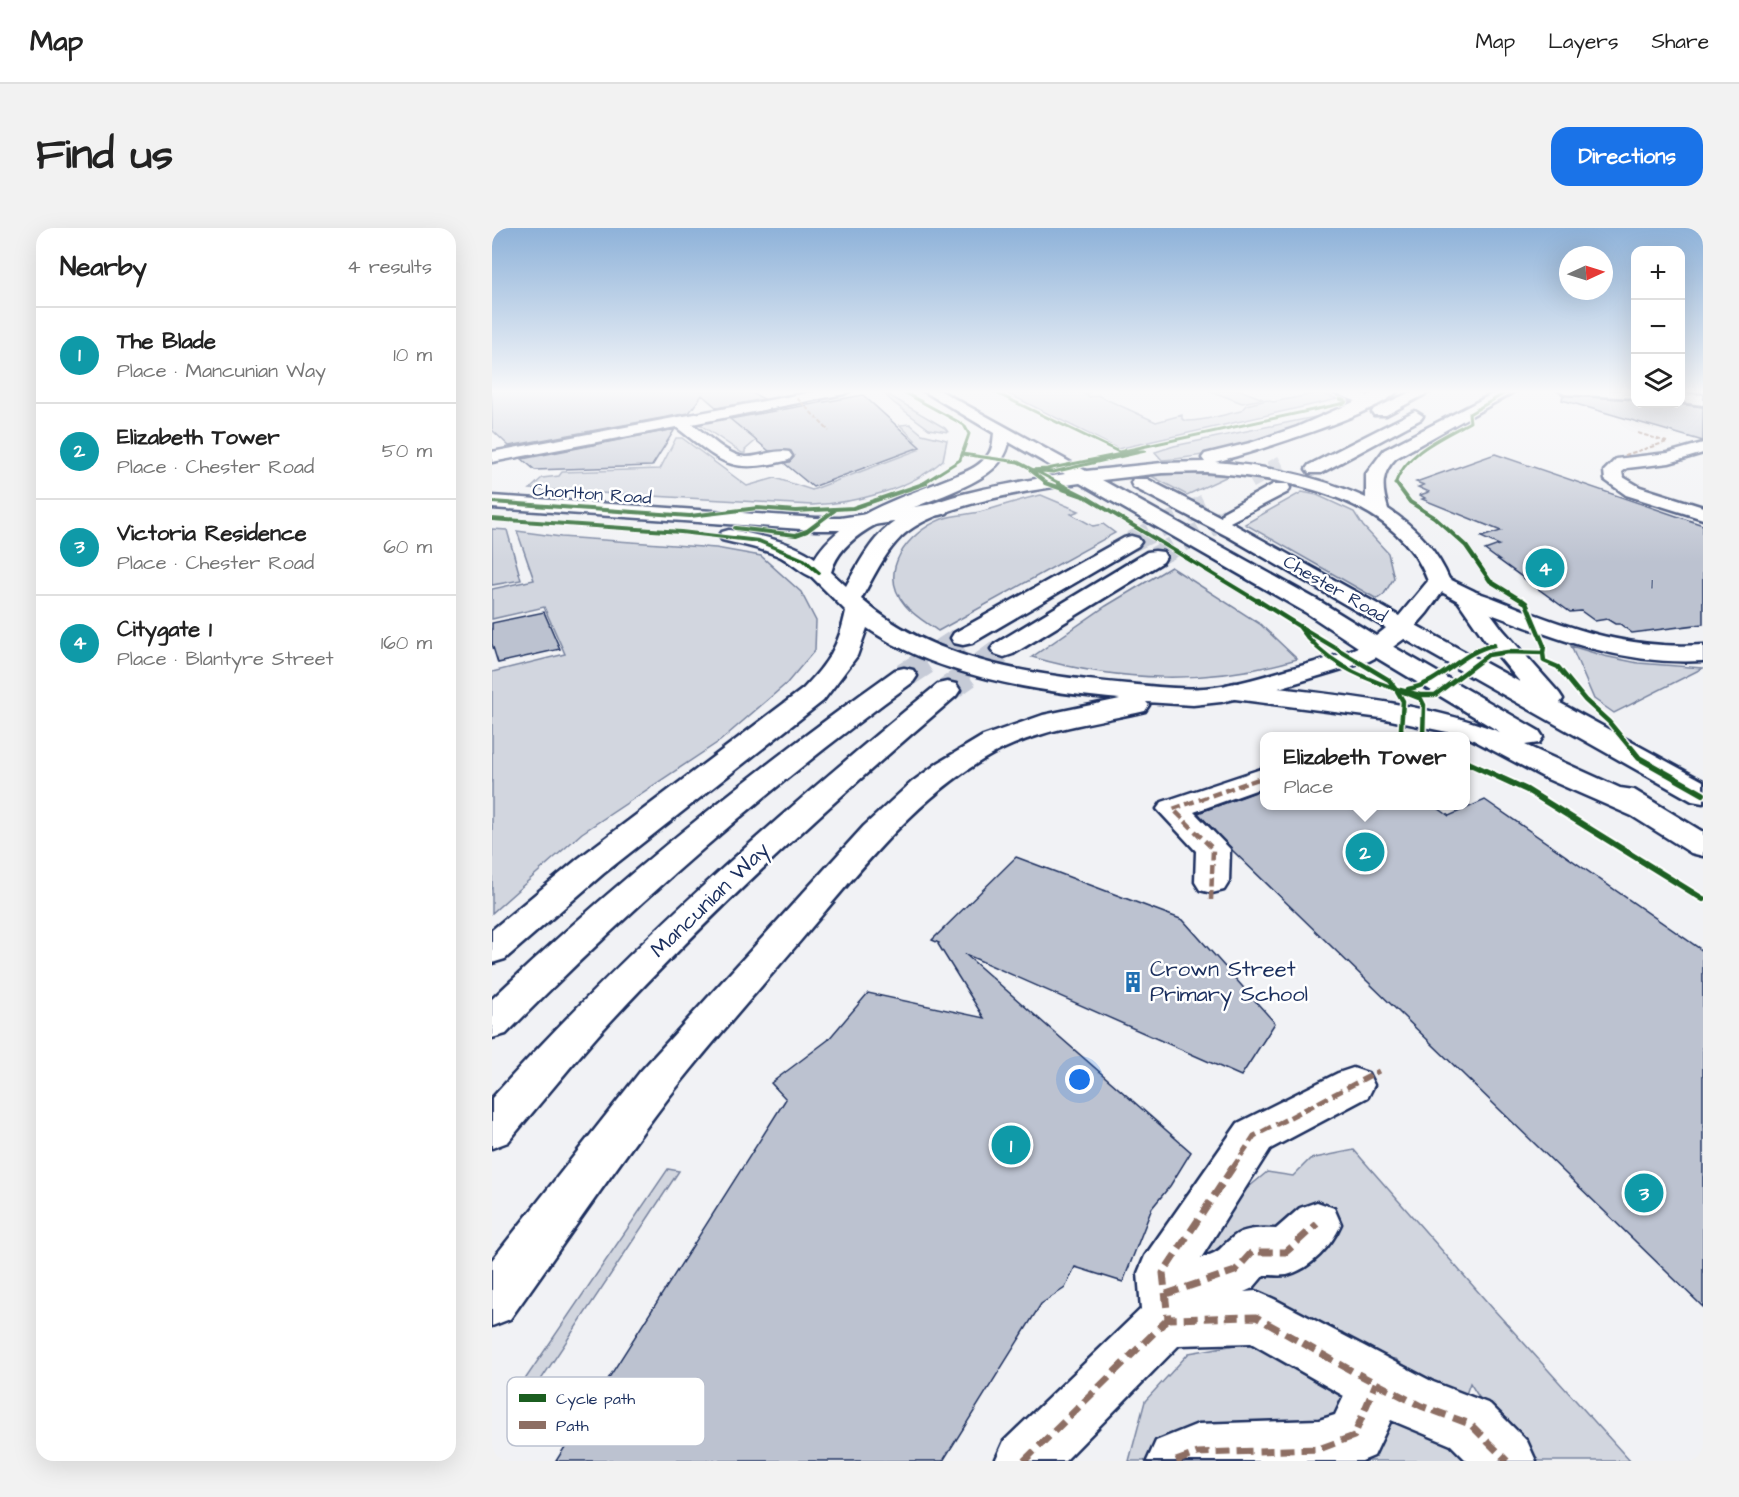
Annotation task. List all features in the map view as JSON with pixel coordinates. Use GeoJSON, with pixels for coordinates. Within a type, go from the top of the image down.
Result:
{"type":"FeatureCollection","features":[{"type":"Feature","properties":{"kind":"main road"},"geometry":{"type":"LineString","coordinates":[[492,457],[539,448]]}},
{"type":"Feature","properties":{"kind":"main road"},"geometry":{"type":"LineString","coordinates":[[714,448],[729,459],[746,462],[783,456]]}},
{"type":"Feature","properties":{"kind":"main road"},"geometry":{"type":"LineString","coordinates":[[819,573],[825,554],[841,539],[871,519],[977,474],[998,455],[1001,448]]}},
{"type":"Feature","properties":{"kind":"main road","name":"Chester Road"},"geometry":{"type":"LineString","coordinates":[[1030,448],[1314,607],[1376,647],[1538,742],[1703,846]]}},
{"type":"Feature","properties":{"kind":"main road","name":"Chester Road"},"geometry":{"type":"LineString","coordinates":[[1071,448],[1236,533],[1703,794]]}},
{"type":"Feature","properties":{"kind":"main road"},"geometry":{"type":"LineString","coordinates":[[492,950],[591,866],[813,695],[838,669],[854,616],[892,535],[904,525],[940,509],[999,493],[1083,477],[1156,468],[1253,448]]}},
{"type":"Feature","properties":{"kind":"main road"},"geometry":{"type":"LineString","coordinates":[[1315,469],[1354,448]]}},
{"type":"Feature","properties":{"kind":"main road"},"geometry":{"type":"LineString","coordinates":[[1379,512],[1374,494],[1373,475],[1379,464],[1402,448]]}},
{"type":"Feature","properties":{"kind":"main road"},"geometry":{"type":"LineString","coordinates":[[1703,448],[1670,458],[1622,463],[1613,471],[1614,480],[1633,491],[1703,513]]}},
{"type":"Feature","properties":{"kind":"main road"},"geometry":{"type":"LineString","coordinates":[[1156,468],[1218,467],[1279,474],[1318,485],[1379,512],[1412,536],[1434,565],[1439,581],[1466,596],[1612,647],[1663,655],[1703,652]]}},
{"type":"Feature","properties":{"kind":"main road"},"geometry":{"type":"LineString","coordinates":[[1232,490],[1250,481]]}},
{"type":"Feature","properties":{"kind":"main road"},"geometry":{"type":"LineString","coordinates":[[1230,516],[1281,488]]}},
{"type":"Feature","properties":{"kind":"main road","name":"Chorlton Road"},"geometry":{"type":"LineString","coordinates":[[492,502],[793,524],[840,524],[940,509]]}},
{"type":"Feature","properties":{"kind":"main road","name":"Chorlton Road"},"geometry":{"type":"LineString","coordinates":[[492,519],[681,532],[759,541],[797,556],[819,573],[854,616],[914,644],[1013,677],[1076,688],[1194,697]]}},
{"type":"Feature","properties":{"kind":"main road"},"geometry":{"type":"LineString","coordinates":[[963,638],[1131,542]]}},
{"type":"Feature","properties":{"kind":"main road"},"geometry":{"type":"LineString","coordinates":[[1004,649],[1155,557]]}},
{"type":"Feature","properties":{"kind":"main road"},"geometry":{"type":"LineString","coordinates":[[492,1301],[655,1084],[834,878],[893,817],[939,775],[975,752],[1018,733],[1051,722],[1100,710],[1235,691],[1337,663],[1376,647],[1401,627],[1417,611],[1439,581]]}},
{"type":"Feature","properties":{"kind":"main road"},"geometry":{"type":"LineString","coordinates":[[1466,596],[1494,635],[1559,712]]}},
{"type":"Feature","properties":{"kind":"main road"},"geometry":{"type":"LineString","coordinates":[[492,1023],[577,942],[729,808],[805,747],[904,676]]}},
{"type":"Feature","properties":{"kind":"main road","name":"Mancunian Way"},"geometry":{"type":"LineString","coordinates":[[492,1129],[596,1012],[726,883],[847,773],[947,690]]}},
{"type":"Feature","properties":{"kind":"main road"},"geometry":{"type":"LineString","coordinates":[[1235,691],[1381,710],[1454,724],[1490,738],[1556,772],[1641,809]]}},
{"type":"Feature","properties":{"kind":"main road"},"geometry":{"type":"LineString","coordinates":[[1212,882],[1213,849],[1173,809],[1260,778]]}},
{"type":"Feature","properties":{"kind":"main road"},"geometry":{"type":"LineString","coordinates":[[1167,1307],[1163,1273],[1254,1136],[1353,1085]]}},
{"type":"Feature","properties":{"kind":"main road"},"geometry":{"type":"LineString","coordinates":[[1024,1461],[1167,1307],[1235,1272],[1252,1252],[1286,1252],[1317,1224]]}},
{"type":"Feature","properties":{"kind":"main road"},"geometry":{"type":"LineString","coordinates":[[1167,1307],[1256,1317],[1421,1406],[1470,1424],[1507,1461]]}},
{"type":"Feature","properties":{"kind":"main road"},"geometry":{"type":"LineString","coordinates":[[1176,1461],[1198,1454],[1319,1449],[1354,1436],[1376,1383]]}},
{"type":"Feature","properties":{"kind":"shaded area"},"geometry":{"type":"Polygon","coordinates":[[[671,448],[695,448],[747,486],[775,478],[812,490],[918,450],[908,448],[945,448],[943,460],[915,479],[864,498],[829,504],[812,505],[530,489],[542,478],[559,476],[562,472],[660,469],[671,448]]]}},
{"type":"Feature","properties":{"kind":"shaded area"},"geometry":{"type":"Polygon","coordinates":[[[734,448],[748,448],[745,453],[734,448]]]}},
{"type":"Feature","properties":{"kind":"shaded area"},"geometry":{"type":"Polygon","coordinates":[[[1169,448],[1233,448],[1185,458],[1162,460],[1155,452],[1169,448]]]}},
{"type":"Feature","properties":{"kind":"shaded area"},"geometry":{"type":"Polygon","coordinates":[[[1187,473],[1228,476],[1187,495],[1151,476],[1187,473]]]}},
{"type":"Feature","properties":{"kind":"shaded area"},"geometry":{"type":"Polygon","coordinates":[[[1302,492],[1317,495],[1354,512],[1363,526],[1388,553],[1394,578],[1384,594],[1377,599],[1245,524],[1302,492]]]}},
{"type":"Feature","properties":{"kind":"shaded area"},"geometry":{"type":"Polygon","coordinates":[[[1041,495],[1079,511],[1071,514],[1093,526],[1103,524],[1115,533],[938,631],[916,616],[905,605],[897,592],[894,579],[895,567],[908,543],[929,525],[947,517],[978,512],[1041,495]]]}},
{"type":"Feature","properties":{"kind":"shaded area"},"geometry":{"type":"Polygon","coordinates":[[[492,529],[507,530],[521,580],[492,585],[492,529]]]}},
{"type":"Feature","properties":{"kind":"shaded area"},"geometry":{"type":"Polygon","coordinates":[[[517,531],[561,537],[716,548],[761,556],[801,592],[816,621],[815,650],[787,683],[720,741],[582,833],[492,913],[492,672],[565,654],[544,607],[492,619],[492,589],[534,580],[517,531]]]}},
{"type":"Feature","properties":{"kind":"shaded area"},"geometry":{"type":"Polygon","coordinates":[[[1171,567],[1260,624],[1297,659],[1231,673],[1164,677],[1097,672],[1032,657],[1106,606],[1171,567]]]}},
{"type":"Feature","properties":{"kind":"shaded area"},"geometry":{"type":"Polygon","coordinates":[[[1571,646],[1638,663],[1703,668],[1614,713],[1594,699],[1571,646]]]}},
{"type":"Feature","properties":{"kind":"shaded area"},"geometry":{"type":"Polygon","coordinates":[[[1354,1150],[1630,1461],[1530,1461],[1492,1418],[1470,1383],[1465,1397],[1424,1388],[1396,1359],[1363,1358],[1342,1332],[1314,1329],[1273,1298],[1227,1305],[1205,1265],[1214,1216],[1267,1172],[1293,1176],[1310,1159],[1354,1150]]]}},
{"type":"Feature","properties":{"kind":"shaded area"},"geometry":{"type":"Polygon","coordinates":[[[668,1169],[679,1171],[543,1377],[527,1377],[668,1169]]]}},
{"type":"Feature","properties":{"kind":"shaded area"},"geometry":{"type":"Polygon","coordinates":[[[1253,1342],[1383,1401],[1486,1461],[1129,1461],[1145,1401],[1189,1353],[1253,1342]]]}},
{"type":"Feature","properties":{"kind":"building"},"geometry":{"type":"Polygon","coordinates":[[[580,448],[663,448],[652,466],[535,470],[522,459],[580,448]]]}},
{"type":"Feature","properties":{"kind":"building"},"geometry":{"type":"Polygon","coordinates":[[[765,448],[919,448],[813,487],[784,463],[794,457],[791,451],[769,451],[765,448]]]}},
{"type":"Feature","properties":{"kind":"building"},"geometry":{"type":"Polygon","coordinates":[[[1495,454],[1703,525],[1703,624],[1632,633],[1620,624],[1607,619],[1595,621],[1581,611],[1570,612],[1485,550],[1499,545],[1481,537],[1501,531],[1422,499],[1425,498],[1420,495],[1429,492],[1418,487],[1424,485],[1416,482],[1495,454]]]}},
{"type":"Feature","properties":{"kind":"building"},"geometry":{"type":"Polygon","coordinates":[[[544,612],[560,649],[498,663],[492,644],[492,623],[544,612]]]}},
{"type":"Feature","properties":{"kind":"building"},"geometry":{"type":"Polygon","coordinates":[[[1260,790],[1260,810],[1441,810],[1449,816],[1462,810],[1470,810],[1470,807],[1485,800],[1703,951],[1703,1307],[1232,850],[1198,813],[1260,790]]]}},
{"type":"Feature","properties":{"kind":"building"},"geometry":{"type":"Polygon","coordinates":[[[1016,857],[1183,920],[1275,1023],[1241,1076],[965,954],[1191,1152],[1170,1186],[1152,1208],[1123,1282],[1075,1267],[1065,1288],[1041,1304],[943,1461],[556,1461],[566,1446],[705,1446],[705,1377],[609,1377],[786,1099],[771,1083],[828,1040],[868,993],[984,1018],[939,943],[932,940],[1016,857]]]}},
{"type":"Feature","properties":{"kind":"tunnel"},"geometry":{"type":"LineString","coordinates":[[1250,481],[1282,463]]}},
{"type":"Feature","properties":{"kind":"tunnel"},"geometry":{"type":"LineString","coordinates":[[1131,542],[1206,504]]}},
{"type":"Feature","properties":{"kind":"tunnel"},"geometry":{"type":"LineString","coordinates":[[1155,557],[1230,516]]}},
{"type":"Feature","properties":{"kind":"tunnel"},"geometry":{"type":"LineString","coordinates":[[904,676],[963,638]]}},
{"type":"Feature","properties":{"kind":"tunnel"},"geometry":{"type":"LineString","coordinates":[[947,690],[1004,649]]}},
{"type":"Feature","properties":{"kind":"marked path"},"geometry":{"type":"LineString","coordinates":[[1625,455],[1649,448]]}},
{"type":"Feature","properties":{"kind":"marked path"},"geometry":{"type":"LineString","coordinates":[[1211,900],[1213,849],[1173,809],[1260,778]]}},
{"type":"Feature","properties":{"kind":"marked path"},"geometry":{"type":"LineString","coordinates":[[1379,1071],[1254,1136],[1163,1273],[1168,1319],[1256,1317],[1352,1371],[1421,1406],[1470,1424],[1507,1461]]}},
{"type":"Feature","properties":{"kind":"marked path"},"geometry":{"type":"LineString","coordinates":[[1166,1294],[1235,1271],[1252,1252],[1286,1252],[1317,1224]]}},
{"type":"Feature","properties":{"kind":"marked path"},"geometry":{"type":"LineString","coordinates":[[1024,1461],[1168,1319]]}},
{"type":"Feature","properties":{"kind":"marked path"},"geometry":{"type":"LineString","coordinates":[[1176,1461],[1198,1453],[1319,1449],[1354,1436],[1376,1383]]}},
{"type":"Feature","properties":{"kind":"cycle path"},"geometry":{"type":"LineString","coordinates":[[492,502],[690,516],[758,508],[796,511],[853,508],[928,482],[960,460],[964,448]]}},
{"type":"Feature","properties":{"kind":"cycle path"},"geometry":{"type":"LineString","coordinates":[[1110,448],[1119,452],[1140,448]]}},
{"type":"Feature","properties":{"kind":"cycle path"},"geometry":{"type":"LineString","coordinates":[[1425,448],[1406,464],[1395,484],[1410,502],[1434,517],[1466,546],[1490,581],[1526,603],[1544,646],[1543,653]]}},
{"type":"Feature","properties":{"kind":"cycle path"},"geometry":{"type":"LineString","coordinates":[[1136,451],[1145,451],[1053,472],[1030,470],[1047,469],[1136,451]]}},
{"type":"Feature","properties":{"kind":"cycle path"},"geometry":{"type":"LineString","coordinates":[[962,454],[1018,462],[1086,497],[1047,483],[1030,470]]}},
{"type":"Feature","properties":{"kind":"cycle path"},"geometry":{"type":"LineString","coordinates":[[1086,497],[1299,626]]}},
{"type":"Feature","properties":{"kind":"cycle path"},"geometry":{"type":"LineString","coordinates":[[735,528],[796,535],[807,531],[835,510]]}},
{"type":"Feature","properties":{"kind":"cycle path"},"geometry":{"type":"LineString","coordinates":[[492,519],[681,532],[759,541],[804,560],[819,573]]}},
{"type":"Feature","properties":{"kind":"cycle path"},"geometry":{"type":"LineString","coordinates":[[1299,626],[1389,680],[1396,689],[1341,666],[1317,649],[1299,626]]}},
{"type":"Feature","properties":{"kind":"cycle path"},"geometry":{"type":"LineString","coordinates":[[1408,689],[1431,682],[1471,653],[1482,647],[1494,645]]}},
{"type":"Feature","properties":{"kind":"cycle path"},"geometry":{"type":"LineString","coordinates":[[1396,689],[1420,695],[1435,695],[1450,686],[1480,659],[1488,655],[1508,652],[1543,653],[1544,661],[1558,667],[1639,758],[1703,794]]}},
{"type":"Feature","properties":{"kind":"cycle path"},"geometry":{"type":"LineString","coordinates":[[1396,689],[1403,701],[1403,732]]}},
{"type":"Feature","properties":{"kind":"cycle path"},"geometry":{"type":"LineString","coordinates":[[1396,689],[1421,699],[1424,705],[1423,732]]}},
{"type":"Feature","properties":{"kind":"cycle path"},"geometry":{"type":"LineString","coordinates":[[1470,764],[1527,790],[1703,899]]}},
{"type":"Feature","properties":{"kind":"place","name":"Citygate 1"},"geometry":{"type":"Point","coordinates":[1545,568]}},
{"type":"Feature","properties":{"kind":"place","name":"Elizabeth Tower"},"geometry":{"type":"Point","coordinates":[1365,852]}},
{"type":"Feature","properties":{"kind":"place","name":"Crown Street Primary School"},"geometry":{"type":"Point","coordinates":[1133,982]}},
{"type":"Feature","properties":{"kind":"place","name":"The Blade"},"geometry":{"type":"Point","coordinates":[1011,1145]}},
{"type":"Feature","properties":{"kind":"place","name":"Victoria Residence"},"geometry":{"type":"Point","coordinates":[1644,1193]}}]}
